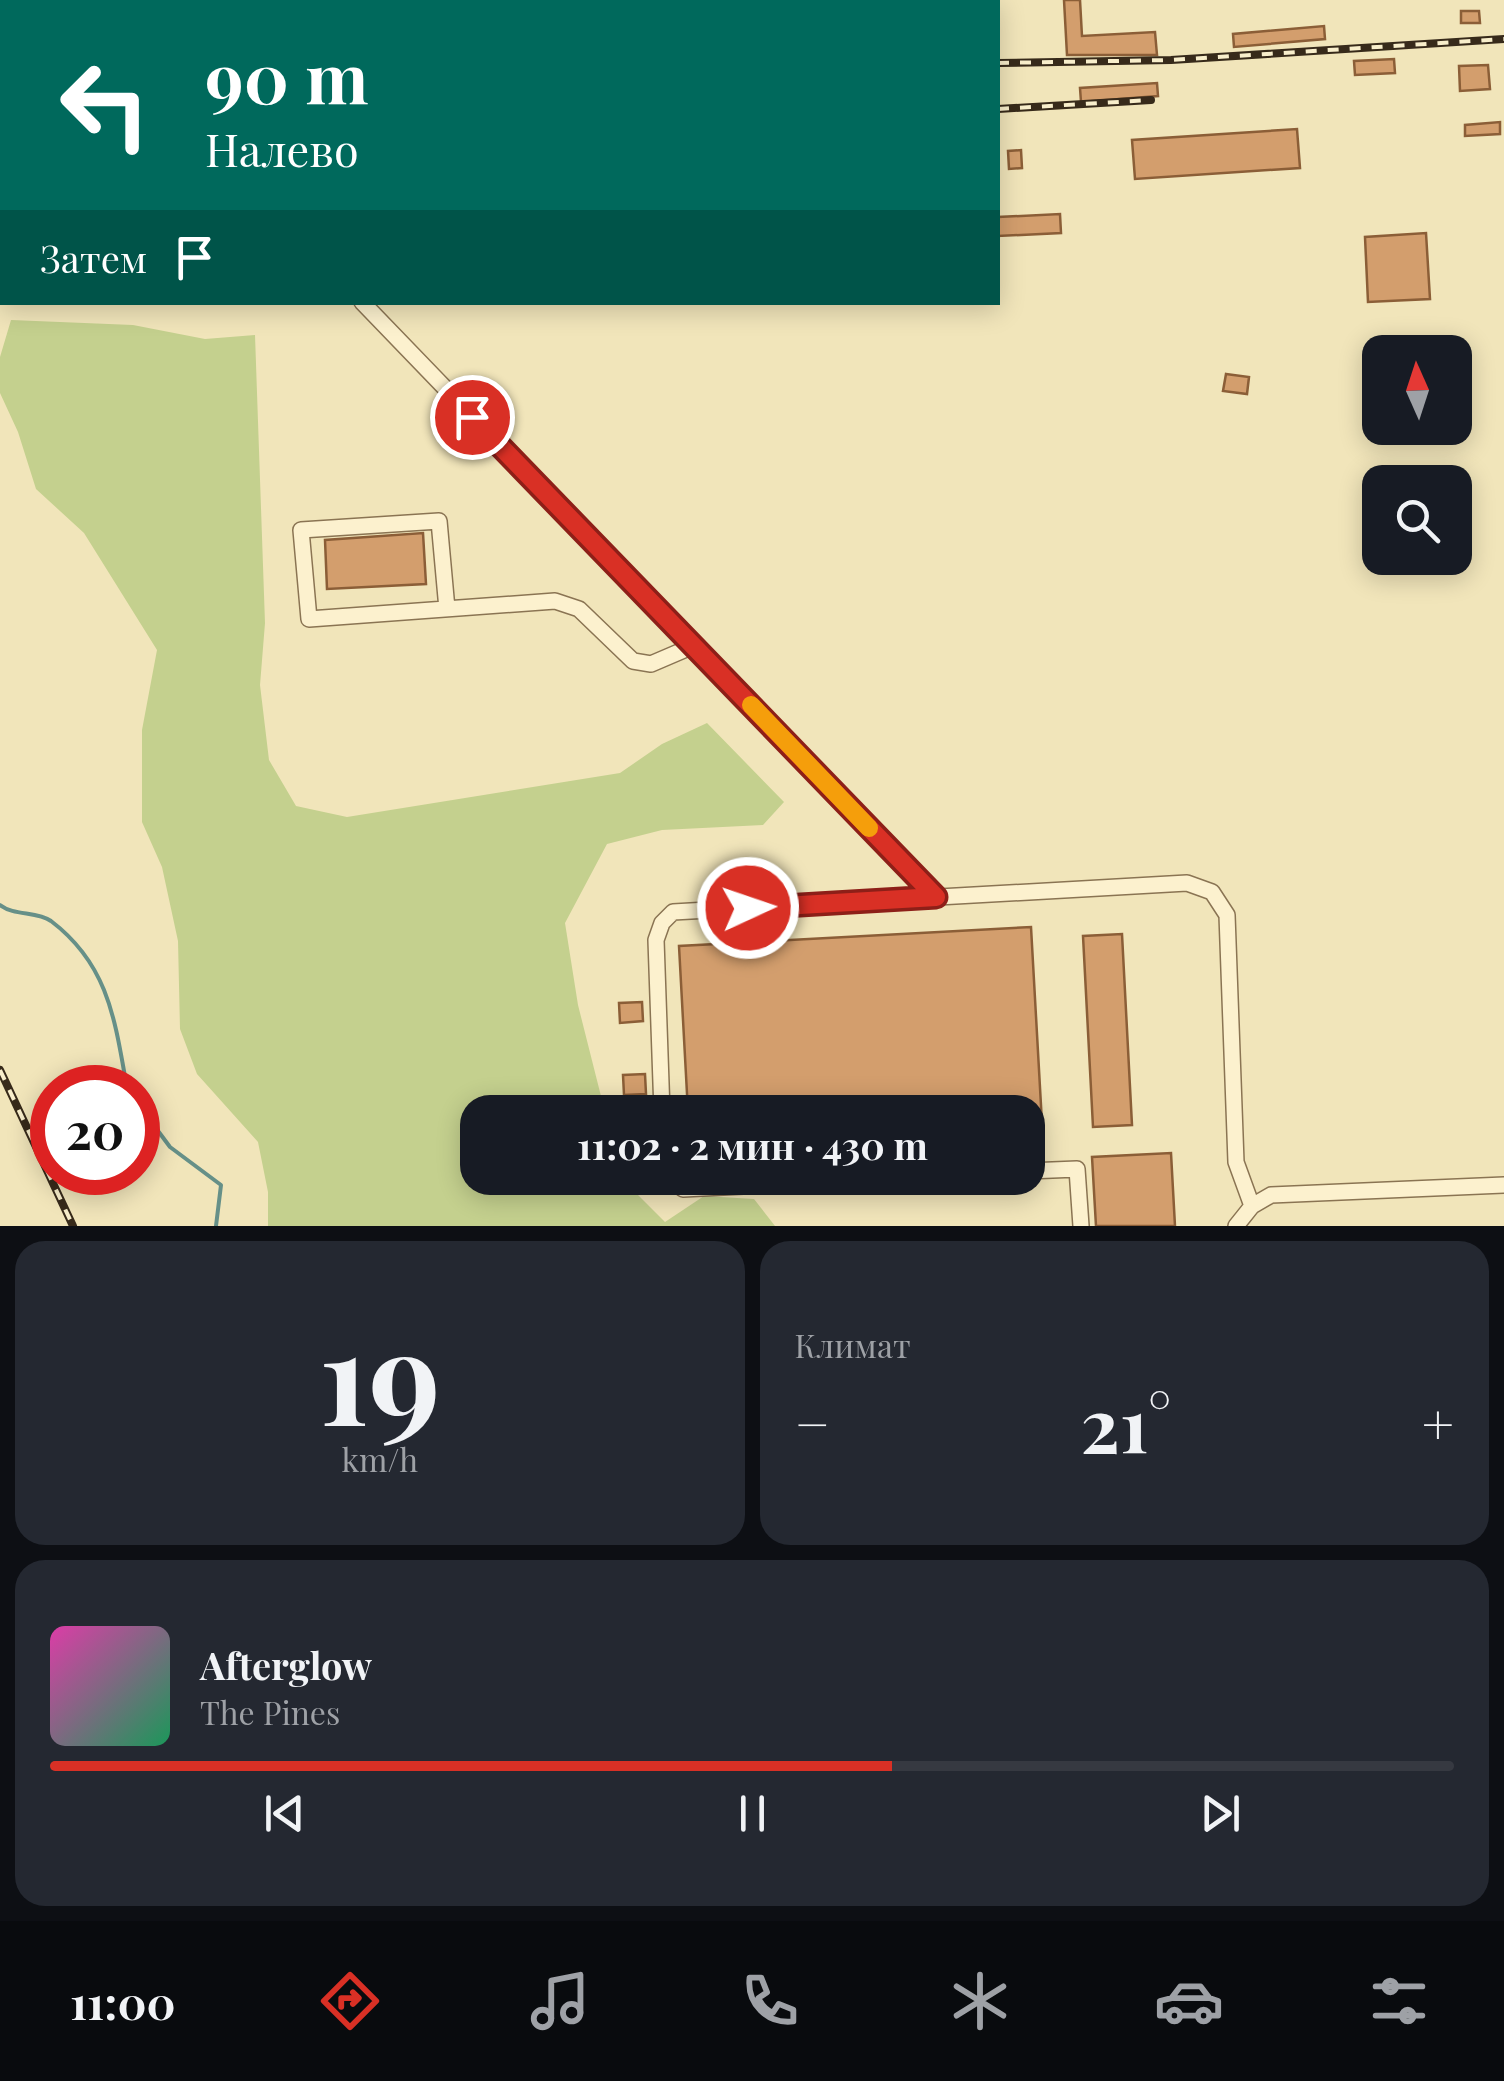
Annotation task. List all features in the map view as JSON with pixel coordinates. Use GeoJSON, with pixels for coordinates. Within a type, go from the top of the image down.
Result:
{"type":"FeatureCollection","features":[{"type":"Feature","properties":{"kind":"street"},"geometry":{"type":"LineString","coordinates":[[365,305],[936,897]]}},
{"type":"Feature","properties":{"kind":"street"},"geometry":{"type":"LineString","coordinates":[[447,609],[439,521],[301,530],[309,619],[447,609],[555,601],[579,609],[633,662],[650,664],[693,646]]}},
{"type":"Feature","properties":{"kind":"street"},"geometry":{"type":"LineString","coordinates":[[661,1095],[656,940],[662,924],[673,912],[1187,883],[1212,892],[1228,915],[1236,1162],[1252,1206]]}},
{"type":"Feature","properties":{"kind":"street"},"geometry":{"type":"LineString","coordinates":[[1045,1170],[1076,1168],[1081,1226]]}},
{"type":"Feature","properties":{"kind":"street"},"geometry":{"type":"LineString","coordinates":[[1236,1226],[1252,1206],[1270,1195],[1504,1185]]}},
{"type":"Feature","properties":{"kind":"green space"},"geometry":{"type":"Polygon","coordinates":[[[11,320],[133,325],[205,339],[255,335],[265,623],[260,685],[269,760],[296,806],[347,817],[620,773],[662,744],[707,723],[784,802],[763,825],[662,830],[607,844],[565,923],[578,1005],[601,1095],[460,1095],[460,1195],[638,1195],[665,1222],[704,1196],[754,1199],[775,1226],[268,1226],[268,1192],[258,1142],[197,1074],[180,1029],[178,941],[162,867],[142,822],[142,730],[157,650],[84,533],[36,489],[18,432],[0,393],[0,357],[11,320]]]}},
{"type":"Feature","properties":{"kind":"building"},"geometry":{"type":"Polygon","coordinates":[[[1064,0],[1080,0],[1082,36],[1155,32],[1157,55],[1067,55],[1064,0]]]}},
{"type":"Feature","properties":{"kind":"building"},"geometry":{"type":"Polygon","coordinates":[[[1461,11],[1479,11],[1480,23],[1461,23],[1461,11]]]}},
{"type":"Feature","properties":{"kind":"building"},"geometry":{"type":"Polygon","coordinates":[[[1324,26],[1325,39],[1234,47],[1233,34],[1324,26]]]}},
{"type":"Feature","properties":{"kind":"building"},"geometry":{"type":"Polygon","coordinates":[[[1394,59],[1395,73],[1355,75],[1354,61],[1394,59]]]}},
{"type":"Feature","properties":{"kind":"building"},"geometry":{"type":"Polygon","coordinates":[[[1488,65],[1490,89],[1460,91],[1459,66],[1488,65]]]}},
{"type":"Feature","properties":{"kind":"building"},"geometry":{"type":"Polygon","coordinates":[[[1157,83],[1158,96],[1081,102],[1080,88],[1157,83]]]}},
{"type":"Feature","properties":{"kind":"building"},"geometry":{"type":"Polygon","coordinates":[[[1500,122],[1500,134],[1465,136],[1465,125],[1500,122]]]}},
{"type":"Feature","properties":{"kind":"building"},"geometry":{"type":"Polygon","coordinates":[[[1297,129],[1300,168],[1135,179],[1132,140],[1297,129]]]}},
{"type":"Feature","properties":{"kind":"building"},"geometry":{"type":"Polygon","coordinates":[[[1021,150],[1022,168],[1009,169],[1008,151],[1021,150]]]}},
{"type":"Feature","properties":{"kind":"building"},"geometry":{"type":"Polygon","coordinates":[[[1060,214],[1061,233],[1000,236],[1000,217],[1060,214]]]}},
{"type":"Feature","properties":{"kind":"building"},"geometry":{"type":"Polygon","coordinates":[[[1426,233],[1430,299],[1368,302],[1365,237],[1426,233]]]}},
{"type":"Feature","properties":{"kind":"building"},"geometry":{"type":"Polygon","coordinates":[[[1226,374],[1249,377],[1247,394],[1223,391],[1226,374]]]}},
{"type":"Feature","properties":{"kind":"building"},"geometry":{"type":"Polygon","coordinates":[[[423,533],[426,584],[327,589],[325,540],[423,533]]]}},
{"type":"Feature","properties":{"kind":"building"},"geometry":{"type":"Polygon","coordinates":[[[1031,927],[1040,1095],[687,1095],[679,946],[1031,927]]]}},
{"type":"Feature","properties":{"kind":"building"},"geometry":{"type":"Polygon","coordinates":[[[1122,934],[1132,1125],[1093,1127],[1083,936],[1122,934]]]}},
{"type":"Feature","properties":{"kind":"building"},"geometry":{"type":"Polygon","coordinates":[[[642,1002],[643,1021],[620,1023],[619,1003],[642,1002]]]}},
{"type":"Feature","properties":{"kind":"building"},"geometry":{"type":"Polygon","coordinates":[[[645,1074],[646,1094],[624,1095],[623,1075],[645,1074]]]}},
{"type":"Feature","properties":{"kind":"building"},"geometry":{"type":"Polygon","coordinates":[[[1171,1153],[1175,1226],[1096,1226],[1092,1157],[1171,1153]]]}},
{"type":"Feature","properties":{"kind":"waterway"},"geometry":{"type":"LineString","coordinates":[[0,905],[51,921],[86,956],[106,996],[123,1065]]}},
{"type":"Feature","properties":{"kind":"waterway"},"geometry":{"type":"LineString","coordinates":[[160,1134],[170,1147],[221,1185],[216,1226]]}},
{"type":"Feature","properties":{"kind":"railway"},"geometry":{"type":"LineString","coordinates":[[1000,63],[1171,60],[1504,39]]}},
{"type":"Feature","properties":{"kind":"railway"},"geometry":{"type":"LineString","coordinates":[[1000,109],[1151,100]]}},
{"type":"Feature","properties":{"kind":"railway"},"geometry":{"type":"LineString","coordinates":[[0,1070],[73,1226]]}},
{"type":"Feature","properties":{"kind":"slow traffic"},"geometry":{"type":"LineString","coordinates":[[751,705],[869,828]]}},
{"type":"Feature","properties":{"kind":"route"},"geometry":{"type":"LineString","coordinates":[[472,417],[936,897],[748,908]]}}]}
